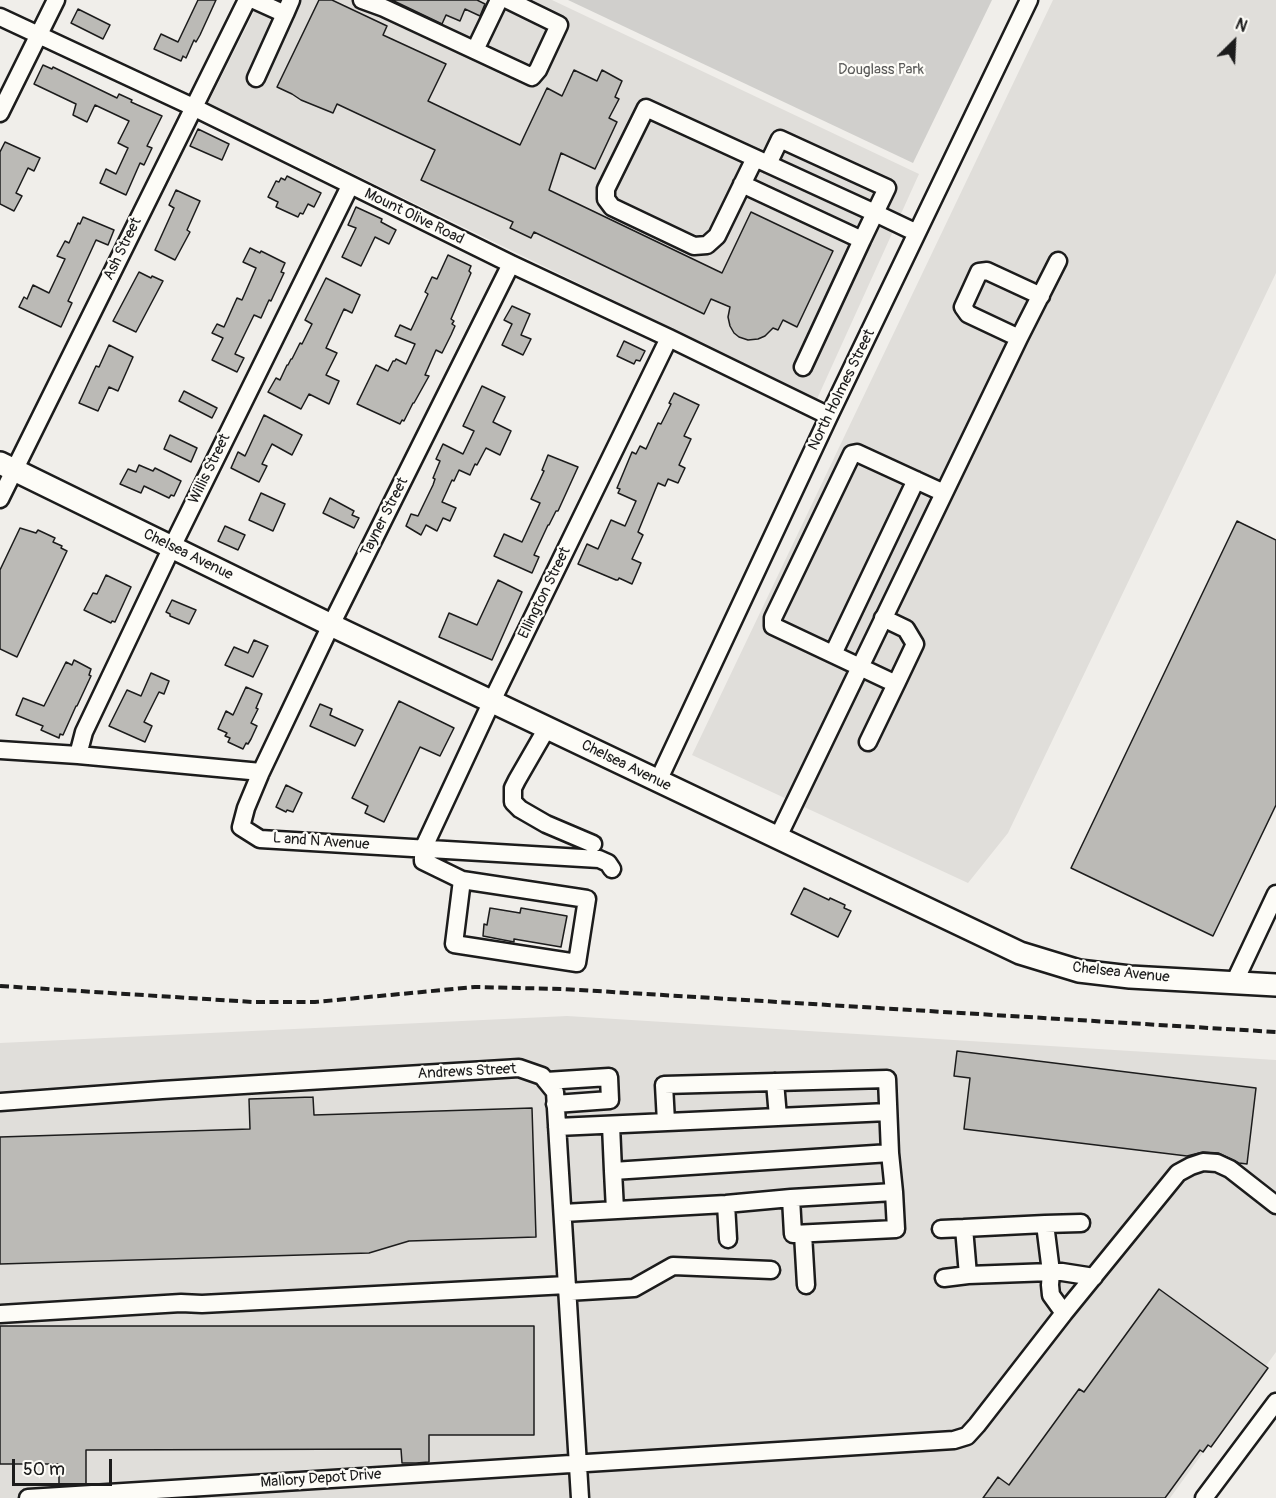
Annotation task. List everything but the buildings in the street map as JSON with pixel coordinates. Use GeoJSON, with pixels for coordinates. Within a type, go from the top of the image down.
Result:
{"type":"FeatureCollection","features":[{"type":"Feature","properties":{"kind":"main road","name":"Chelsea Avenue"},"geometry":{"type":"LineString","coordinates":[[7,466],[331,625],[1020,954],[1079,971],[1130,977],[1276,985]]}},
{"type":"Feature","properties":{"kind":"street"},"geometry":{"type":"LineString","coordinates":[[0,113],[56,0]]}},
{"type":"Feature","properties":{"kind":"street","name":"Ash Street"},"geometry":{"type":"LineString","coordinates":[[0,499],[7,466],[194,107],[247,0]]}},
{"type":"Feature","properties":{"kind":"street"},"geometry":{"type":"LineString","coordinates":[[254,0],[288,7],[256,78]]}},
{"type":"Feature","properties":{"kind":"street"},"geometry":{"type":"LineString","coordinates":[[362,0],[532,76],[538,70],[559,25],[508,0]]}},
{"type":"Feature","properties":{"kind":"street"},"geometry":{"type":"LineString","coordinates":[[475,50],[499,0]]}},
{"type":"Feature","properties":{"kind":"street","name":"North Holmes Street"},"geometry":{"type":"LineString","coordinates":[[658,781],[829,416],[1029,0]]}},
{"type":"Feature","properties":{"kind":"street","name":"Mount Olive Road"},"geometry":{"type":"LineString","coordinates":[[0,17],[194,107],[350,186],[829,416]]}},
{"type":"Feature","properties":{"kind":"street"},"geometry":{"type":"LineString","coordinates":[[803,367],[862,240],[875,213],[887,188],[780,139],[762,161],[742,184],[717,236],[706,245],[694,246],[612,207],[606,199],[606,189],[646,108],[762,161],[875,213],[917,232]]}},
{"type":"Feature","properties":{"kind":"street"},"geometry":{"type":"LineString","coordinates":[[742,184],[862,240]]}},
{"type":"Feature","properties":{"kind":"street","name":"Willis Street"},"geometry":{"type":"LineString","coordinates":[[78,755],[84,732],[171,547],[350,186]]}},
{"type":"Feature","properties":{"kind":"street"},"geometry":{"type":"LineString","coordinates":[[777,839],[1058,261]]}},
{"type":"Feature","properties":{"kind":"street","name":"Tayner Street"},"geometry":{"type":"LineString","coordinates":[[261,772],[331,625],[511,264]]}},
{"type":"Feature","properties":{"kind":"street"},"geometry":{"type":"LineString","coordinates":[[1019,338],[968,314],[963,307],[979,272],[987,271],[1041,296]]}},
{"type":"Feature","properties":{"kind":"street","name":"Ellington Street"},"geometry":{"type":"LineString","coordinates":[[423,849],[492,701],[669,338]]}},
{"type":"Feature","properties":{"kind":"street"},"geometry":{"type":"LineString","coordinates":[[896,684],[773,626],[773,618],[852,454],[857,453],[944,494]]}},
{"type":"Feature","properties":{"kind":"street"},"geometry":{"type":"LineString","coordinates":[[833,654],[916,480]]}},
{"type":"Feature","properties":{"kind":"street"},"geometry":{"type":"LineString","coordinates":[[868,742],[915,644],[906,629],[884,618]]}},
{"type":"Feature","properties":{"kind":"street"},"geometry":{"type":"LineString","coordinates":[[547,728],[513,788],[513,802],[520,809],[546,824],[593,844]]}},
{"type":"Feature","properties":{"kind":"street"},"geometry":{"type":"LineString","coordinates":[[0,750],[261,772]]}},
{"type":"Feature","properties":{"kind":"street","name":"L and N Avenue"},"geometry":{"type":"LineString","coordinates":[[261,772],[246,808],[241,828],[260,839],[599,859],[608,863],[612,869]]}},
{"type":"Feature","properties":{"kind":"street"},"geometry":{"type":"LineString","coordinates":[[423,849],[423,861],[462,880],[587,899],[577,963],[454,944],[462,880]]}},
{"type":"Feature","properties":{"kind":"street"},"geometry":{"type":"LineString","coordinates":[[1234,983],[1276,894]]}},
{"type":"Feature","properties":{"kind":"street","name":"Andrews Street"},"geometry":{"type":"LineString","coordinates":[[0,1102],[519,1068],[542,1076],[546,1081]]}},
{"type":"Feature","properties":{"kind":"street"},"geometry":{"type":"LineString","coordinates":[[546,1081],[609,1077],[610,1100],[555,1104]]}},
{"type":"Feature","properties":{"kind":"street"},"geometry":{"type":"LineString","coordinates":[[666,1122],[664,1085],[887,1079],[896,1229],[794,1234],[791,1198]]}},
{"type":"Feature","properties":{"kind":"street"},"geometry":{"type":"LineString","coordinates":[[546,1081],[555,1092],[580,1498]]}},
{"type":"Feature","properties":{"kind":"street"},"geometry":{"type":"LineString","coordinates":[[775,1082],[778,1117]]}},
{"type":"Feature","properties":{"kind":"street"},"geometry":{"type":"LineString","coordinates":[[557,1128],[888,1112]]}},
{"type":"Feature","properties":{"kind":"street"},"geometry":{"type":"LineString","coordinates":[[610,1125],[615,1210]]}},
{"type":"Feature","properties":{"kind":"street"},"geometry":{"type":"LineString","coordinates":[[613,1171],[890,1153]]}},
{"type":"Feature","properties":{"kind":"street","name":"Mallory Depot Drive"},"geometry":{"type":"LineString","coordinates":[[28,1498],[954,1440],[967,1436],[972,1431],[1178,1173],[1203,1162],[1217,1163],[1230,1169],[1276,1205]]}},
{"type":"Feature","properties":{"kind":"street"},"geometry":{"type":"LineString","coordinates":[[563,1213],[894,1192]]}},
{"type":"Feature","properties":{"kind":"street"},"geometry":{"type":"LineString","coordinates":[[726,1204],[728,1239]]}},
{"type":"Feature","properties":{"kind":"street"},"geometry":{"type":"LineString","coordinates":[[941,1229],[1081,1223]]}},
{"type":"Feature","properties":{"kind":"street"},"geometry":{"type":"LineString","coordinates":[[1045,1224],[1052,1272],[1051,1295],[1064,1313]]}},
{"type":"Feature","properties":{"kind":"street"},"geometry":{"type":"LineString","coordinates":[[964,1228],[968,1275]]}},
{"type":"Feature","properties":{"kind":"street"},"geometry":{"type":"LineString","coordinates":[[802,1234],[806,1285]]}},
{"type":"Feature","properties":{"kind":"street"},"geometry":{"type":"LineString","coordinates":[[0,1314],[181,1302],[202,1304],[634,1288],[673,1266],[771,1270]]}},
{"type":"Feature","properties":{"kind":"street"},"geometry":{"type":"LineString","coordinates":[[944,1278],[1052,1272],[1094,1277]]}},
{"type":"Feature","properties":{"kind":"street"},"geometry":{"type":"LineString","coordinates":[[1204,1498],[1276,1402]]}},
{"type":"Feature","properties":{"kind":"shaded area"},"geometry":{"type":"Polygon","coordinates":[[[260,0],[552,0],[919,174],[817,399],[208,103],[260,0]]]}},
{"type":"Feature","properties":{"kind":"shaded area"},"geometry":{"type":"Polygon","coordinates":[[[1053,0],[1276,0],[1276,273],[1008,833],[968,883],[692,755],[1053,0]]]}},
{"type":"Feature","properties":{"kind":"shaded area"},"geometry":{"type":"Polygon","coordinates":[[[567,1016],[1276,1060],[1276,1352],[1170,1498],[0,1498],[0,1043],[567,1016]]]}},
{"type":"Feature","properties":{"kind":"green space","name":"Douglass Park"},"geometry":{"type":"Polygon","coordinates":[[[568,0],[992,0],[913,163],[568,0]]]}},
{"type":"Feature","properties":{"kind":"railway"},"geometry":{"type":"LineString","coordinates":[[0,986],[253,1002],[315,1002],[475,987],[563,989],[1276,1032]]}}]}
